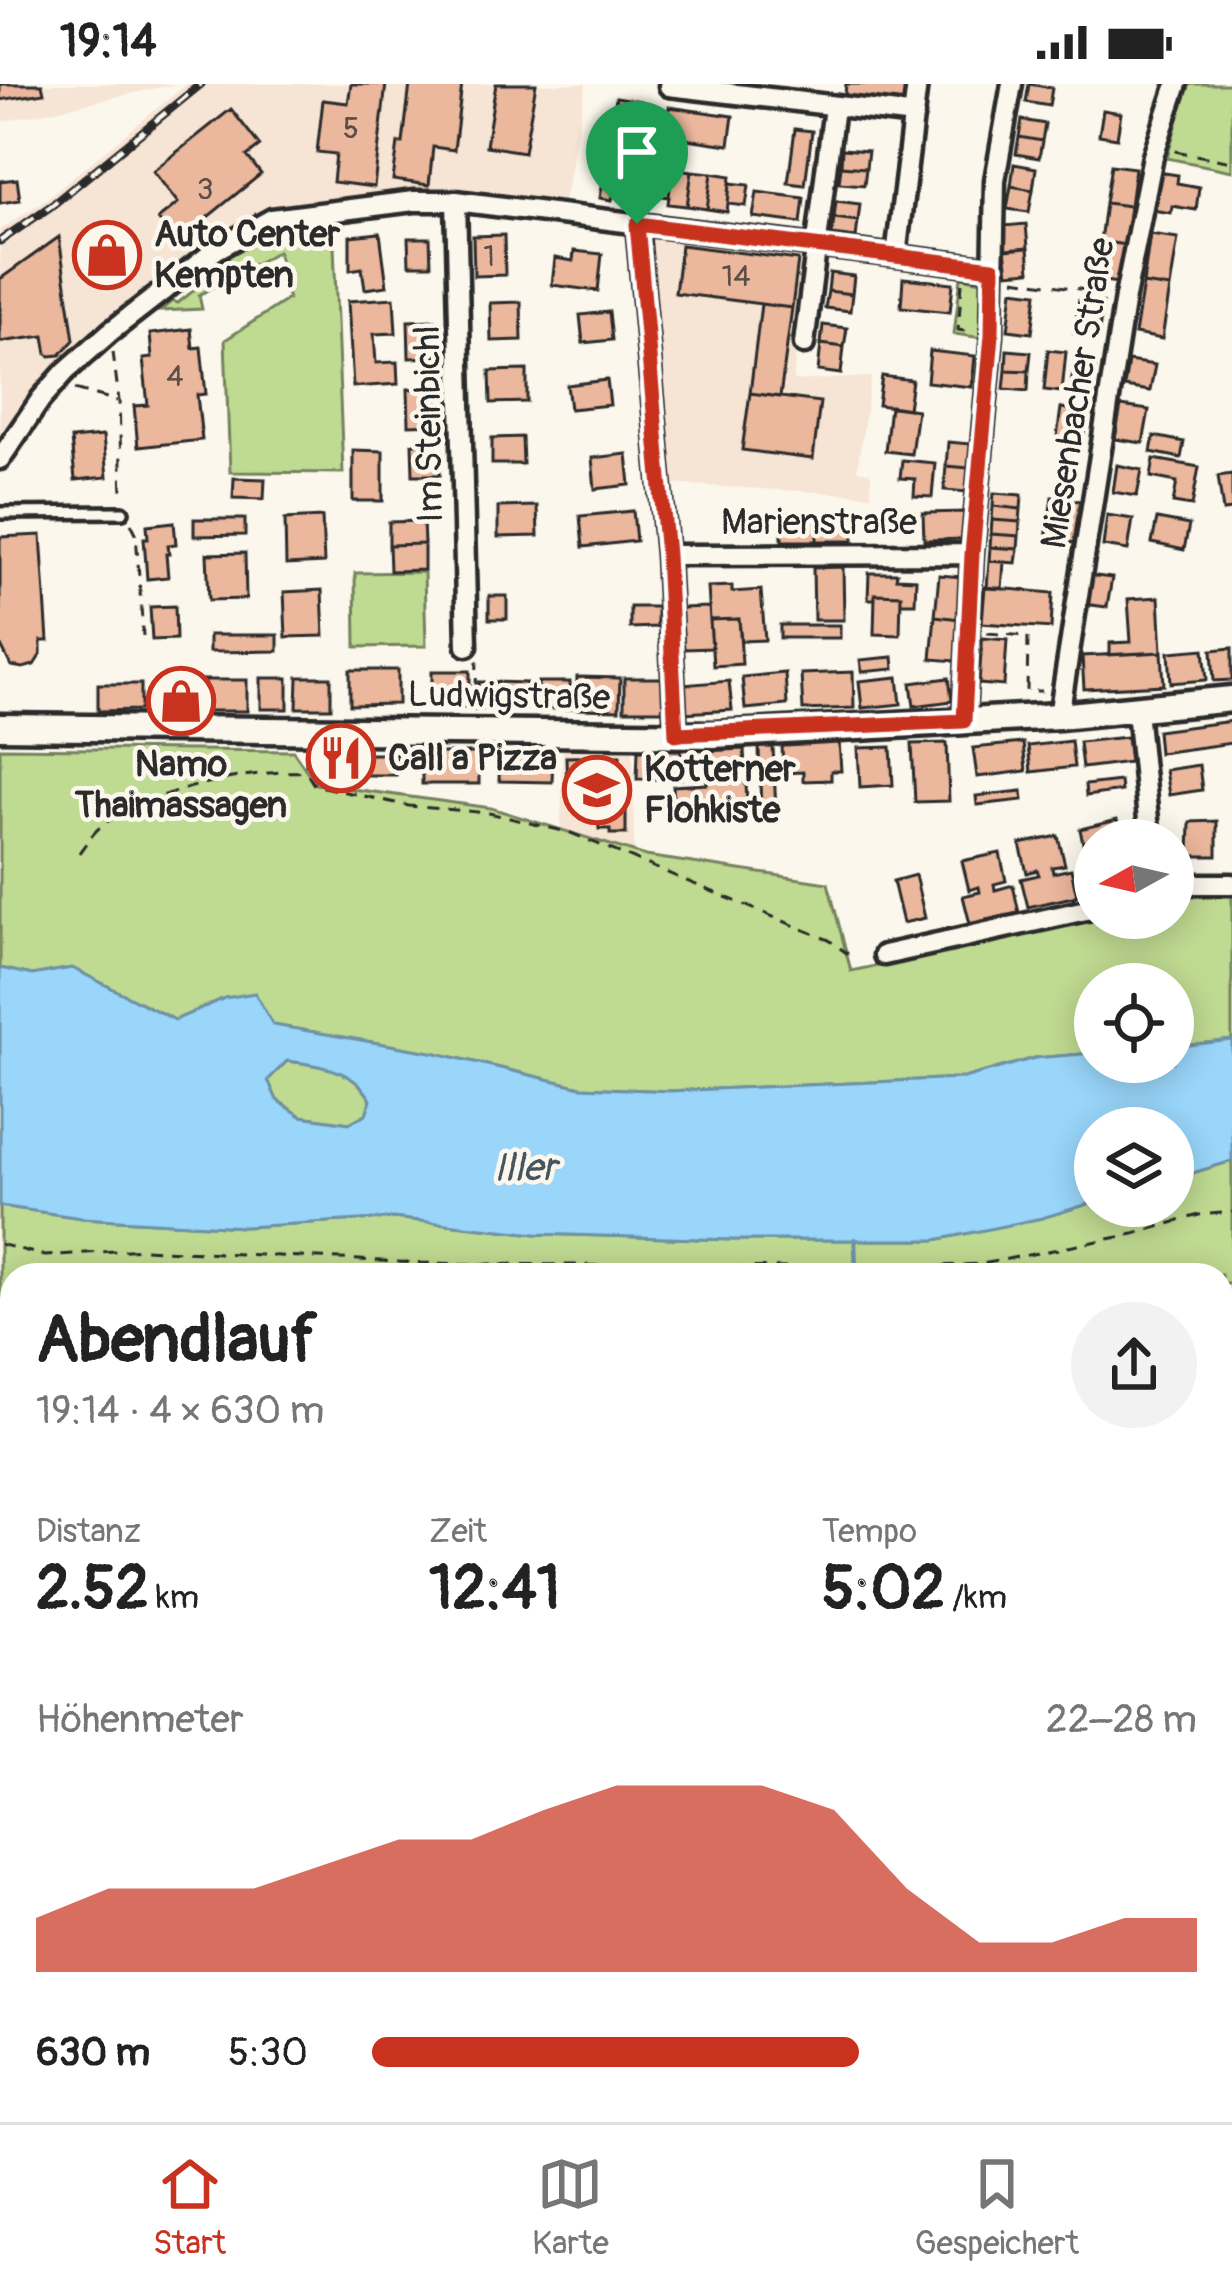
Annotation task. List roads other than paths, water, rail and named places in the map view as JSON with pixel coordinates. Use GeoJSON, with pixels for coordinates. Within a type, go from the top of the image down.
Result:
{"type":"FeatureCollection","features":[{"type":"Feature","properties":{"kind":"street"},"geometry":{"type":"LineString","coordinates":[[896,256],[917,84]]}},
{"type":"Feature","properties":{"kind":"street"},"geometry":{"type":"LineString","coordinates":[[964,721],[972,554],[992,335],[995,180],[1012,84]]}},
{"type":"Feature","properties":{"kind":"street","name":"Miesenbacher Straße"},"geometry":{"type":"LineString","coordinates":[[1061,703],[1125,297],[1156,147],[1177,84]]}},
{"type":"Feature","properties":{"kind":"street"},"geometry":{"type":"LineString","coordinates":[[669,86],[914,115]]}},
{"type":"Feature","properties":{"kind":"street"},"geometry":{"type":"LineString","coordinates":[[805,344],[834,107]]}},
{"type":"Feature","properties":{"kind":"street"},"geometry":{"type":"LineString","coordinates":[[0,459],[54,383],[110,332],[217,249],[272,219],[414,201],[456,202],[815,244],[963,264],[994,273]]}},
{"type":"Feature","properties":{"kind":"street","name":"Im Steinbichl"},"geometry":{"type":"LineString","coordinates":[[456,202],[472,653]]}},
{"type":"Feature","properties":{"kind":"street"},"geometry":{"type":"LineString","coordinates":[[637,224],[667,555],[676,734]]}},
{"type":"Feature","properties":{"kind":"street","name":"Marienstraße"},"geometry":{"type":"LineString","coordinates":[[667,555],[972,554]]}},
{"type":"Feature","properties":{"kind":"street","name":"Ludwigstraße"},"geometry":{"type":"LineString","coordinates":[[0,727],[676,734],[964,721],[1061,703],[1137,710],[1232,699]]}},
{"type":"Feature","properties":{"kind":"street"},"geometry":{"type":"LineString","coordinates":[[1137,710],[1148,819]]}},
{"type":"Feature","properties":{"kind":"street"},"geometry":{"type":"LineString","coordinates":[[1194,884],[1232,884]]}},
{"type":"Feature","properties":{"kind":"street"},"geometry":{"type":"LineString","coordinates":[[884,956],[1074,913]]}},
{"type":"Feature","properties":{"kind":"lane"},"geometry":{"type":"LineString","coordinates":[[0,512],[123,512]]}},
{"type":"Feature","properties":{"kind":"water","name":"Iller"},"geometry":{"type":"Polygon","coordinates":[[[0,968],[32,975],[72,968],[175,1020],[225,998],[255,993],[273,1025],[436,1053],[581,1087],[670,1091],[964,1078],[1035,1058],[1074,1055],[1074,1083],[1194,1083],[1194,1045],[1232,1040],[1232,1161],[1194,1173],[1194,1107],[1074,1107],[1074,1208],[936,1240],[536,1234],[393,1218],[244,1227],[82,1218],[0,1206],[0,968]],[[287,1061],[268,1080],[277,1100],[301,1116],[349,1123],[366,1114],[371,1100],[364,1090],[346,1075],[287,1061]]]}},
{"type":"Feature","properties":{"kind":"waterway"},"geometry":{"type":"LineString","coordinates":[[855,1239],[856,1263]]}},
{"type":"Feature","properties":{"kind":"railway"},"geometry":{"type":"LineString","coordinates":[[0,241],[51,206],[201,84]]}},
{"type":"Feature","properties":{"kind":"place","name":"Auto Center Kempten"},"geometry":{"type":"Point","coordinates":[107,255]}},
{"type":"Feature","properties":{"kind":"place","name":"Namo Thaimassagen"},"geometry":{"type":"Point","coordinates":[181,701]}},
{"type":"Feature","properties":{"kind":"place","name":"Call a Pizza"},"geometry":{"type":"Point","coordinates":[341,758]}},
{"type":"Feature","properties":{"kind":"place","name":"Kotterner Flohkiste"},"geometry":{"type":"Point","coordinates":[597,790]}}]}
